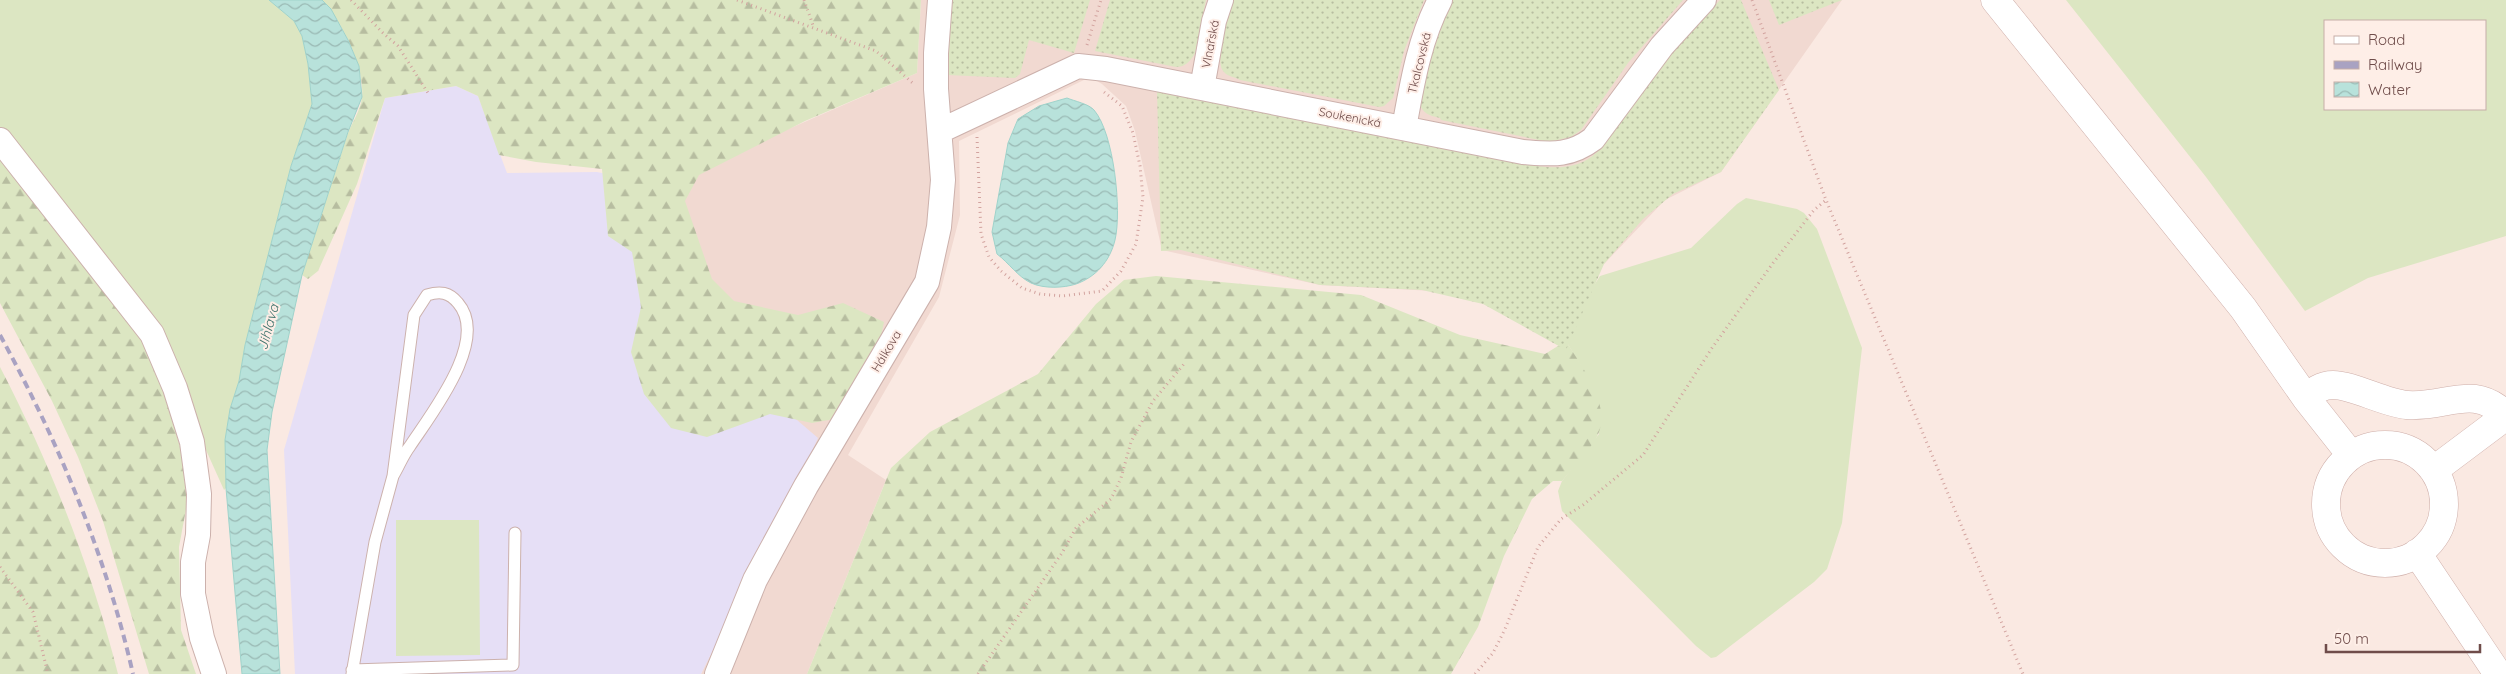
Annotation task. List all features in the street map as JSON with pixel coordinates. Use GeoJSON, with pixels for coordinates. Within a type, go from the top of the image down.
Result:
{"type":"FeatureCollection","features":[{"type":"Feature","properties":{"kind":"main road"},"geometry":{"type":"LineString","coordinates":[[1995,0],[2243,308],[2306,398],[2351,455]]}},
{"type":"Feature","properties":{"kind":"main road"},"geometry":{"type":"LineString","coordinates":[[2306,398],[2319,388],[2333,385],[2407,405],[2482,398],[2497,406],[2506,416],[2434,470]]}},
{"type":"Feature","properties":{"kind":"main road"},"geometry":{"type":"LineString","coordinates":[[2386,444],[2405,448],[2421,457],[2434,470],[2441,484],[2444,500],[2443,515],[2434,536],[2418,553],[2402,560],[2378,562],[2354,554],[2341,544],[2332,530],[2327,514],[2326,497],[2330,481],[2339,466],[2351,455],[2368,447],[2386,444]]}},
{"type":"Feature","properties":{"kind":"main road"},"geometry":{"type":"LineString","coordinates":[[2418,553],[2498,674]]}},
{"type":"Feature","properties":{"kind":"street","name":"Hálkova"},"geometry":{"type":"LineString","coordinates":[[717,674],[755,580],[806,486],[927,282],[939,227],[943,180],[936,89],[940,0]]}},
{"type":"Feature","properties":{"kind":"street","name":"Vlnařská"},"geometry":{"type":"LineString","coordinates":[[1202,88],[1214,21],[1221,0]]}},
{"type":"Feature","properties":{"kind":"street","name":"Tkalcovská"},"geometry":{"type":"LineString","coordinates":[[1404,128],[1419,54],[1425,33],[1440,0]]}},
{"type":"Feature","properties":{"kind":"street","name":"Soukenická"},"geometry":{"type":"LineString","coordinates":[[1078,66],[1202,88],[1523,152],[1564,153],[1581,148],[1593,139],[1657,52],[1704,0]]}},
{"type":"Feature","properties":{"kind":"street"},"geometry":{"type":"LineString","coordinates":[[940,131],[1078,66]]}},
{"type":"Feature","properties":{"kind":"street"},"geometry":{"type":"LineString","coordinates":[[0,140],[152,334],[175,388],[192,442],[199,494],[198,535],[193,562],[193,594],[202,638],[214,674]]}},
{"type":"Feature","properties":{"kind":"lane"},"geometry":{"type":"LineString","coordinates":[[394,476],[408,448],[440,402],[458,368],[464,351],[467,333],[462,307],[454,298],[445,293],[436,292],[428,296],[414,315],[394,476],[375,542],[352,672],[513,665],[515,533]]}},
{"type":"Feature","properties":{"kind":"path"},"geometry":{"type":"LineString","coordinates":[[351,0],[383,34],[398,46],[428,93]]}},
{"type":"Feature","properties":{"kind":"path"},"geometry":{"type":"LineString","coordinates":[[737,0],[876,51]]}},
{"type":"Feature","properties":{"kind":"path"},"geometry":{"type":"LineString","coordinates":[[804,0],[814,28]]}},
{"type":"Feature","properties":{"kind":"path"},"geometry":{"type":"LineString","coordinates":[[1078,66],[1087,46],[1100,0]]}},
{"type":"Feature","properties":{"kind":"path"},"geometry":{"type":"LineString","coordinates":[[1752,0],[1826,200],[2023,674]]}},
{"type":"Feature","properties":{"kind":"path"},"geometry":{"type":"LineString","coordinates":[[976,114],[981,234],[989,257],[1001,271],[1022,288],[1040,294],[1062,296],[1086,295],[1102,291],[1121,271],[1136,244],[1143,197],[1140,166],[1133,133],[1122,106],[1103,91]]}},
{"type":"Feature","properties":{"kind":"path"},"geometry":{"type":"LineString","coordinates":[[1475,674],[1493,653],[1505,629],[1538,547],[1561,519],[1583,505],[1643,455],[1712,348],[1814,210],[1826,200]]}},
{"type":"Feature","properties":{"kind":"path"},"geometry":{"type":"LineString","coordinates":[[978,674],[1062,554],[1076,528],[1111,499],[1121,478],[1131,442],[1153,400],[1184,364]]}},
{"type":"Feature","properties":{"kind":"path"},"geometry":{"type":"LineString","coordinates":[[0,567],[33,612],[48,674]]}},
{"type":"Feature","properties":{"kind":"shaded area"},"geometry":{"type":"Polygon","coordinates":[[[921,0],[1842,0],[1721,172],[1665,200],[1604,264],[1471,293],[1320,285],[1162,250],[1135,131],[1126,106],[1102,84],[1090,77],[959,141],[960,215],[939,297],[848,455],[886,480],[807,674],[701,674],[727,620],[749,379],[660,185],[917,73],[921,0]]]}},
{"type":"Feature","properties":{"kind":"shaded area"},"geometry":{"type":"Polygon","coordinates":[[[456,86],[478,96],[507,173],[597,172],[660,185],[749,379],[818,438],[799,480],[701,674],[295,674],[284,450],[385,98],[456,86]]]}},
{"type":"Feature","properties":{"kind":"green space"},"geometry":{"type":"Polygon","coordinates":[[[0,0],[269,0],[294,21],[302,36],[308,64],[312,104],[291,166],[245,345],[239,381],[230,409],[225,440],[226,488],[224,490],[197,430],[14,145],[0,128],[0,0]]]}},
{"type":"Feature","properties":{"kind":"green space"},"geometry":{"type":"Polygon","coordinates":[[[322,0],[921,0],[917,73],[805,121],[699,175],[685,201],[712,279],[734,301],[798,315],[843,303],[884,322],[869,391],[845,417],[812,423],[770,414],[707,437],[671,428],[644,394],[631,352],[641,307],[632,252],[608,236],[602,169],[536,162],[499,155],[478,96],[456,86],[385,98],[357,184],[318,271],[308,279],[302,275],[347,136],[360,107],[362,97],[360,72],[351,46],[337,20],[322,0]]]}},
{"type":"Feature","properties":{"kind":"green space"},"geometry":{"type":"Polygon","coordinates":[[[951,0],[1090,0],[1074,53],[1029,40],[1020,74],[1015,78],[947,75],[951,0]]]}},
{"type":"Feature","properties":{"kind":"green space"},"geometry":{"type":"Polygon","coordinates":[[[1110,0],[1206,0],[1195,53],[1192,59],[1185,65],[1176,67],[1095,51],[1110,0]]]}},
{"type":"Feature","properties":{"kind":"green space"},"geometry":{"type":"Polygon","coordinates":[[[1233,0],[1424,0],[1404,51],[1393,98],[1384,106],[1379,107],[1240,80],[1226,74],[1221,67],[1220,59],[1225,26],[1233,0]]]}},
{"type":"Feature","properties":{"kind":"green space"},"geometry":{"type":"Polygon","coordinates":[[[1453,0],[1683,0],[1628,63],[1581,130],[1571,137],[1549,142],[1441,120],[1423,110],[1420,98],[1425,70],[1453,0]]]}},
{"type":"Feature","properties":{"kind":"green space"},"geometry":{"type":"Polygon","coordinates":[[[1720,0],[1741,0],[1779,90],[1721,172],[1673,194],[1643,219],[1604,264],[1566,350],[1483,304],[1422,290],[1320,285],[1181,250],[1161,251],[1157,90],[1537,166],[1569,166],[1584,161],[1597,152],[1678,43],[1720,0]]]}},
{"type":"Feature","properties":{"kind":"green space"},"geometry":{"type":"Polygon","coordinates":[[[1769,0],[1842,0],[1779,25],[1769,0]]]}},
{"type":"Feature","properties":{"kind":"green space"},"geometry":{"type":"Polygon","coordinates":[[[2066,0],[2506,0],[2506,236],[2368,278],[2305,311],[2206,177],[2066,0]]]}},
{"type":"Feature","properties":{"kind":"green space"},"geometry":{"type":"Polygon","coordinates":[[[0,157],[152,348],[182,454],[187,504],[179,547],[181,630],[196,674],[149,674],[103,521],[78,457],[52,401],[0,303],[0,157]]]}},
{"type":"Feature","properties":{"kind":"green space"},"geometry":{"type":"Polygon","coordinates":[[[1746,198],[1797,209],[1804,213],[1817,229],[1862,348],[1842,523],[1827,569],[1814,582],[1716,657],[1711,658],[1696,646],[1562,511],[1558,491],[1562,481],[1599,434],[1584,371],[1566,341],[1578,311],[1600,276],[1691,248],[1737,204],[1746,198]]]}},
{"type":"Feature","properties":{"kind":"green space"},"geometry":{"type":"Polygon","coordinates":[[[1156,276],[1361,295],[1460,335],[1545,354],[1566,341],[1586,373],[1597,397],[1601,409],[1599,432],[1588,451],[1562,481],[1553,481],[1532,499],[1504,556],[1478,627],[1451,674],[807,674],[891,468],[930,432],[1038,374],[1096,304],[1124,280],[1156,276]]]}},
{"type":"Feature","properties":{"kind":"green space"},"geometry":{"type":"Polygon","coordinates":[[[0,367],[36,441],[68,517],[95,595],[118,674],[0,674],[0,367]]]}},
{"type":"Feature","properties":{"kind":"green space"},"geometry":{"type":"Polygon","coordinates":[[[396,520],[479,520],[480,655],[396,656],[396,520]]]}},
{"type":"Feature","properties":{"kind":"water","name":"Jihlava"},"geometry":{"type":"Polygon","coordinates":[[[269,0],[322,0],[331,9],[348,40],[359,66],[362,97],[348,132],[302,275],[272,412],[267,450],[280,674],[242,674],[226,488],[225,440],[230,409],[239,381],[245,345],[291,166],[312,104],[308,64],[302,36],[294,21],[269,0]]]}},
{"type":"Feature","properties":{"kind":"water"},"geometry":{"type":"Polygon","coordinates":[[[1067,98],[1092,108],[1101,121],[1107,136],[1115,173],[1117,227],[1110,255],[1096,273],[1076,284],[1048,287],[1036,285],[1026,280],[997,254],[992,232],[1008,143],[1018,119],[1039,106],[1067,98]]]}},
{"type":"Feature","properties":{"kind":"railway"},"geometry":{"type":"LineString","coordinates":[[0,335],[41,416],[78,500],[109,586],[133,674]]}}]}
